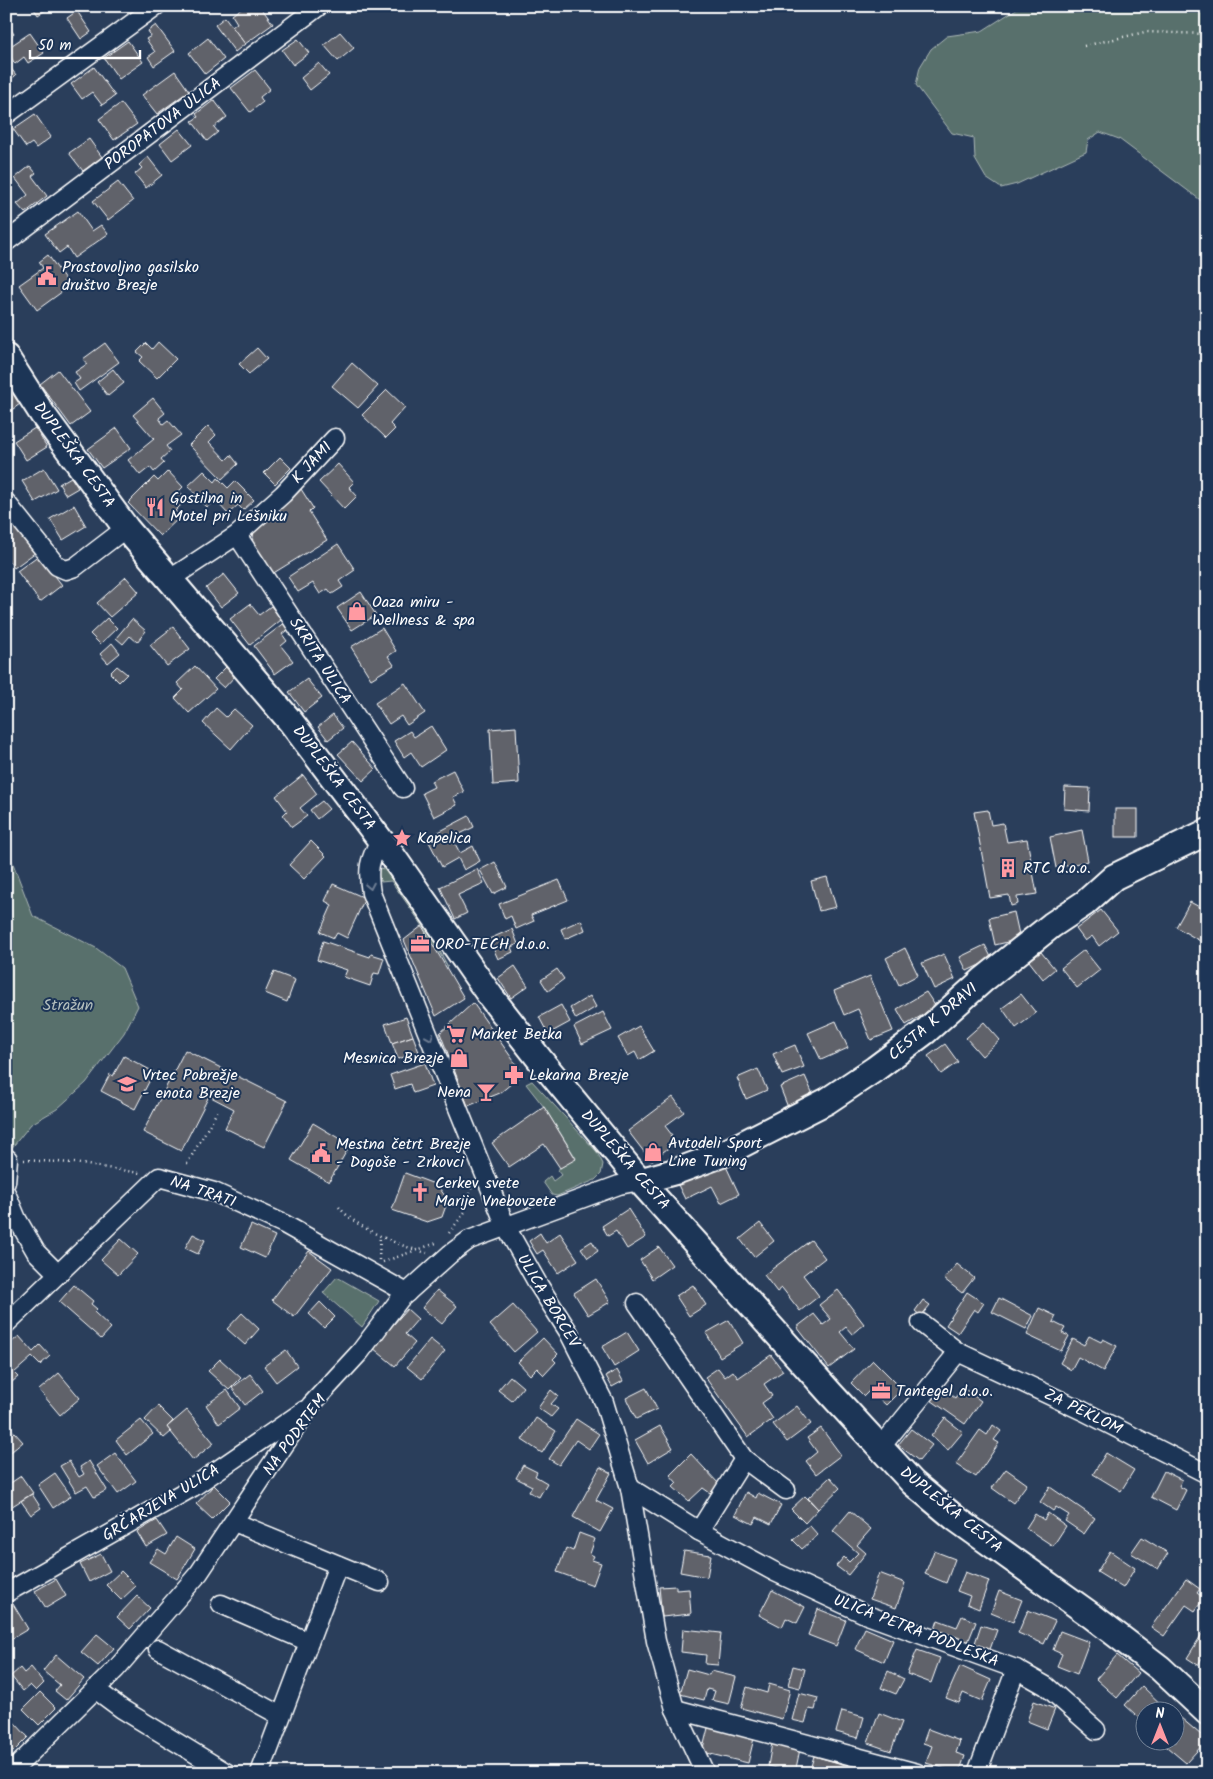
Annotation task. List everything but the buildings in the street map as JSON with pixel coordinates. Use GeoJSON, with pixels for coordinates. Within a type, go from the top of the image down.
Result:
{"type":"FeatureCollection","features":[{"type":"Feature","properties":{"kind":"street"},"geometry":{"type":"LineString","coordinates":[[6,115],[156,6]]}},
{"type":"Feature","properties":{"kind":"street","name":"POROPATOVA ULICA"},"geometry":{"type":"LineString","coordinates":[[6,242],[319,6]]}},
{"type":"Feature","properties":{"kind":"street","name":"DUPLEŠKA CESTA"},"geometry":{"type":"LineString","coordinates":[[6,357],[44,415],[126,528],[291,722],[380,840],[491,997],[640,1181],[913,1483],[1006,1555],[1145,1656],[1207,1712]]}},
{"type":"Feature","properties":{"kind":"street","name":"K JAMI"},"geometry":{"type":"LineString","coordinates":[[170,579],[237,535],[283,494],[335,438]]}},
{"type":"Feature","properties":{"kind":"street"},"geometry":{"type":"LineString","coordinates":[[6,502],[58,566],[66,570],[75,568],[126,528]]}},
{"type":"Feature","properties":{"kind":"street","name":"SKRITA ULICA"},"geometry":{"type":"LineString","coordinates":[[237,535],[403,788]]}},
{"type":"Feature","properties":{"kind":"street","name":"CESTA K DRAVI"},"geometry":{"type":"LineString","coordinates":[[640,1181],[677,1171],[723,1154],[826,1101],[875,1069],[926,1031],[983,980],[1052,925],[1085,903],[1114,877],[1207,832]]}},
{"type":"Feature","properties":{"kind":"street","name":"ULICA BORCEV"},"geometry":{"type":"LineString","coordinates":[[380,840],[369,865],[368,875],[371,892],[506,1227],[538,1284],[568,1331],[604,1402],[630,1488],[656,1641],[675,1708],[705,1773]]}},
{"type":"Feature","properties":{"kind":"street"},"geometry":{"type":"LineString","coordinates":[[6,1182],[8,1160]]}},
{"type":"Feature","properties":{"kind":"street","name":"NA TRATI"},"geometry":{"type":"LineString","coordinates":[[6,1324],[159,1177],[214,1192],[284,1224],[407,1293]]}},
{"type":"Feature","properties":{"kind":"street","name":"NA PODRTEM"},"geometry":{"type":"LineString","coordinates":[[10,1773],[116,1669],[199,1573],[312,1405],[349,1364],[400,1299],[450,1254],[469,1240],[618,1185],[640,1181]]}},
{"type":"Feature","properties":{"kind":"street"},"geometry":{"type":"LineString","coordinates":[[6,1193],[17,1219],[36,1252],[58,1274]]}},
{"type":"Feature","properties":{"kind":"street"},"geometry":{"type":"LineString","coordinates":[[637,1303],[744,1459],[786,1490]]}},
{"type":"Feature","properties":{"kind":"street","name":"ZA PEKLOM"},"geometry":{"type":"LineString","coordinates":[[921,1323],[958,1352],[1082,1410],[1207,1474]]}},
{"type":"Feature","properties":{"kind":"street"},"geometry":{"type":"LineString","coordinates":[[880,1448],[958,1352]]}},
{"type":"Feature","properties":{"kind":"street","name":"GRČARJEVA ULICA"},"geometry":{"type":"LineString","coordinates":[[6,1593],[193,1487],[312,1405]]}},
{"type":"Feature","properties":{"kind":"street"},"geometry":{"type":"LineString","coordinates":[[699,1531],[744,1459]]}},
{"type":"Feature","properties":{"kind":"street","name":"ULICA PETRA PODLESKA"},"geometry":{"type":"LineString","coordinates":[[630,1488],[699,1531],[775,1572],[867,1615],[1016,1669],[1046,1686],[1096,1730]]}},
{"type":"Feature","properties":{"kind":"street"},"geometry":{"type":"LineString","coordinates":[[234,1522],[380,1582]]}},
{"type":"Feature","properties":{"kind":"street"},"geometry":{"type":"LineString","coordinates":[[260,1773],[338,1565]]}},
{"type":"Feature","properties":{"kind":"street"},"geometry":{"type":"LineString","coordinates":[[221,1604],[309,1642]]}},
{"type":"Feature","properties":{"kind":"street"},"geometry":{"type":"LineString","coordinates":[[158,1649],[281,1716]]}},
{"type":"Feature","properties":{"kind":"street"},"geometry":{"type":"LineString","coordinates":[[977,1773],[1016,1669]]}},
{"type":"Feature","properties":{"kind":"street"},"geometry":{"type":"LineString","coordinates":[[95,1690],[227,1773]]}},
{"type":"Feature","properties":{"kind":"street"},"geometry":{"type":"LineString","coordinates":[[675,1708],[917,1773]]}},
{"type":"Feature","properties":{"kind":"path"},"geometry":{"type":"LineString","coordinates":[[1084,46],[1145,32],[1207,34]]}},
{"type":"Feature","properties":{"kind":"path"},"geometry":{"type":"LineString","coordinates":[[187,1164],[218,1110]]}},
{"type":"Feature","properties":{"kind":"path"},"geometry":{"type":"LineString","coordinates":[[8,1160],[74,1163],[159,1177]]}},
{"type":"Feature","properties":{"kind":"path"},"geometry":{"type":"LineString","coordinates":[[448,1235],[465,1212],[473,1178]]}},
{"type":"Feature","properties":{"kind":"path"},"geometry":{"type":"LineString","coordinates":[[339,1207],[344,1214],[380,1235],[417,1251],[431,1254]]}},
{"type":"Feature","properties":{"kind":"path"},"geometry":{"type":"LineString","coordinates":[[380,1235],[378,1263],[417,1251],[441,1241]]}},
{"type":"Feature","properties":{"kind":"green space"},"geometry":{"type":"Polygon","coordinates":[[[1021,6],[1207,6],[1207,205],[1119,139],[1100,132],[1088,140],[1086,152],[1017,184],[1001,188],[986,178],[975,159],[974,138],[952,133],[916,85],[920,67],[931,49],[947,36],[982,31],[1021,6]]]}},
{"type":"Feature","properties":{"kind":"green space","name":"Stražun"},"geometry":{"type":"Polygon","coordinates":[[[6,845],[33,916],[96,948],[122,968],[138,1006],[124,1033],[86,1083],[57,1109],[31,1124],[10,1150],[6,1150],[6,845]]]}},
{"type":"Feature","properties":{"kind":"green space"},"geometry":{"type":"Polygon","coordinates":[[[379,868],[384,869],[431,934],[448,967],[423,926],[391,881],[381,882],[377,871],[379,868]]]}},
{"type":"Feature","properties":{"kind":"green space"},"geometry":{"type":"Polygon","coordinates":[[[532,1081],[597,1152],[603,1164],[601,1174],[595,1180],[557,1196],[552,1195],[543,1182],[550,1176],[553,1181],[561,1175],[557,1170],[576,1158],[544,1107],[526,1084],[532,1081]]]}},
{"type":"Feature","properties":{"kind":"green space"},"geometry":{"type":"Polygon","coordinates":[[[337,1277],[379,1301],[362,1327],[323,1293],[337,1277]]]}},
{"type":"Feature","properties":{"kind":"place","name":"Prostovoljno gasilsko društvo Brezje"},"geometry":{"type":"Point","coordinates":[47,276]}},
{"type":"Feature","properties":{"kind":"place","name":"Gostilna in Motel pri Lešniku"},"geometry":{"type":"Point","coordinates":[155,507]}},
{"type":"Feature","properties":{"kind":"place","name":"Oaza miru - Wellness & spa"},"geometry":{"type":"Point","coordinates":[357,611]}},
{"type":"Feature","properties":{"kind":"place","name":"Kapelica"},"geometry":{"type":"Point","coordinates":[402,838]}},
{"type":"Feature","properties":{"kind":"place","name":"RTC d.o.o."},"geometry":{"type":"Point","coordinates":[1008,868]}},
{"type":"Feature","properties":{"kind":"place","name":"ORO-TECH d.o.o."},"geometry":{"type":"Point","coordinates":[420,944]}},
{"type":"Feature","properties":{"kind":"place","name":"Market Betka"},"geometry":{"type":"Point","coordinates":[456,1034]}},
{"type":"Feature","properties":{"kind":"place","name":"Mesnica Brezje"},"geometry":{"type":"Point","coordinates":[459,1058]}},
{"type":"Feature","properties":{"kind":"place","name":"Lekarna Brezje"},"geometry":{"type":"Point","coordinates":[514,1075]}},
{"type":"Feature","properties":{"kind":"place","name":"Vrtec Pobrežje - enota Brezje"},"geometry":{"type":"Point","coordinates":[127,1084]}},
{"type":"Feature","properties":{"kind":"place","name":"Nena"},"geometry":{"type":"Point","coordinates":[486,1092]}},
{"type":"Feature","properties":{"kind":"place","name":"Avtodeli Sport Line Tuning"},"geometry":{"type":"Point","coordinates":[653,1152]}},
{"type":"Feature","properties":{"kind":"place","name":"Mestna četrt Brezje - Dogoše - Zrkovci"},"geometry":{"type":"Point","coordinates":[321,1153]}},
{"type":"Feature","properties":{"kind":"place","name":"Cerkev svete Marije Vnebovzete"},"geometry":{"type":"Point","coordinates":[420,1192]}},
{"type":"Feature","properties":{"kind":"place","name":"Tantegel d.o.o."},"geometry":{"type":"Point","coordinates":[881,1391]}}]}
